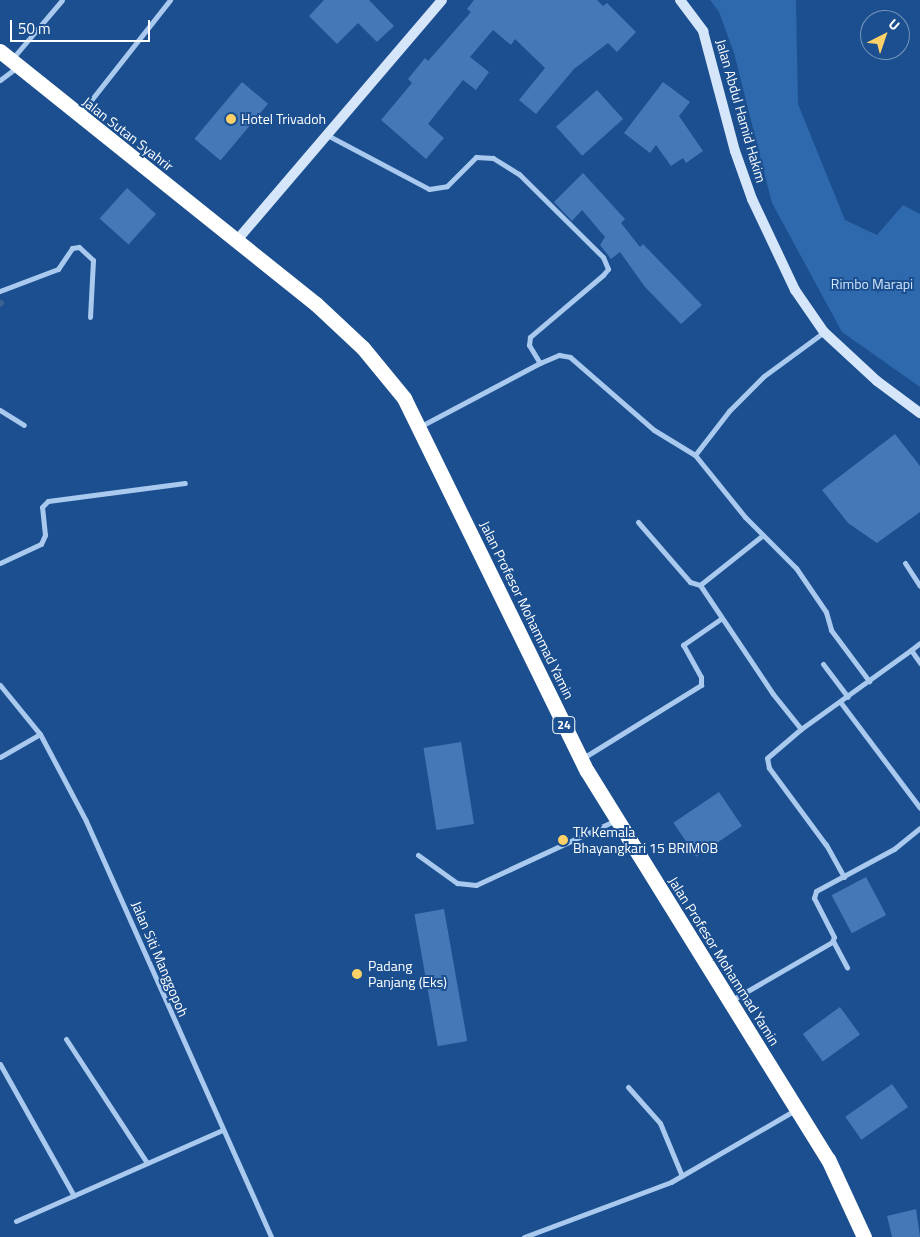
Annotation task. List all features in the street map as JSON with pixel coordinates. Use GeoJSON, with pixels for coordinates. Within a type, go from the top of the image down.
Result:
{"type":"FeatureCollection","features":[{"type":"Feature","properties":{"kind":"highway","name":"Jalan Sutan Syahrir"},"geometry":{"type":"LineString","coordinates":[[10,59],[79,116],[238,239]]}},
{"type":"Feature","properties":{"kind":"highway","name":"Jalan Profesor Mohammad Yamin"},"geometry":{"type":"LineString","coordinates":[[238,239],[363,348],[404,398],[420,427],[581,759],[616,820],[729,1002],[798,1108],[844,1188],[864,1237]]}},
{"type":"Feature","properties":{"kind":"main road"},"geometry":{"type":"LineString","coordinates":[[238,239],[329,136],[442,0]]}},
{"type":"Feature","properties":{"kind":"main road","name":"Jalan Abdul Hamid Hakim"},"geometry":{"type":"LineString","coordinates":[[680,0],[703,31],[735,150],[755,206],[795,290],[824,332],[877,381],[920,413]]}},
{"type":"Feature","properties":{"kind":"street"},"geometry":{"type":"LineString","coordinates":[[0,80],[10,59],[62,0]]}},
{"type":"Feature","properties":{"kind":"street"},"geometry":{"type":"LineString","coordinates":[[79,116],[170,0]]}},
{"type":"Feature","properties":{"kind":"street"},"geometry":{"type":"LineString","coordinates":[[329,136],[429,189],[447,186],[476,157],[493,158],[519,174],[603,257],[608,269],[603,275],[530,337],[529,344],[540,363]]}},
{"type":"Feature","properties":{"kind":"street"},"geometry":{"type":"LineString","coordinates":[[0,291],[58,270],[72,248],[79,247],[93,260],[90,317]]}},
{"type":"Feature","properties":{"kind":"street"},"geometry":{"type":"LineString","coordinates":[[695,455],[729,411],[764,376],[824,332]]}},
{"type":"Feature","properties":{"kind":"street"},"geometry":{"type":"LineString","coordinates":[[420,427],[540,363],[559,356],[570,357],[654,430],[695,455],[763,534],[796,568],[826,612],[831,630],[869,681]]}},
{"type":"Feature","properties":{"kind":"street"},"geometry":{"type":"LineString","coordinates":[[0,410],[24,425]]}},
{"type":"Feature","properties":{"kind":"street"},"geometry":{"type":"LineString","coordinates":[[0,563],[41,544],[45,535],[42,507],[48,501],[185,483]]}},
{"type":"Feature","properties":{"kind":"street"},"geometry":{"type":"LineString","coordinates":[[638,522],[690,582],[700,585],[773,694],[801,729]]}},
{"type":"Feature","properties":{"kind":"street"},"geometry":{"type":"LineString","coordinates":[[700,585],[763,534]]}},
{"type":"Feature","properties":{"kind":"street"},"geometry":{"type":"LineString","coordinates":[[905,563],[920,586]]}},
{"type":"Feature","properties":{"kind":"street"},"geometry":{"type":"LineString","coordinates":[[581,759],[701,685],[701,677],[683,645],[722,618]]}},
{"type":"Feature","properties":{"kind":"street"},"geometry":{"type":"LineString","coordinates":[[844,876],[767,763],[770,754],[801,729],[848,698],[920,643]]}},
{"type":"Feature","properties":{"kind":"street"},"geometry":{"type":"LineString","coordinates":[[911,650],[920,663]]}},
{"type":"Feature","properties":{"kind":"street"},"geometry":{"type":"LineString","coordinates":[[824,664],[848,698]]}},
{"type":"Feature","properties":{"kind":"street","name":"Jalan Siti Manggopoh"},"geometry":{"type":"LineString","coordinates":[[0,685],[40,734],[86,821],[132,919],[222,1130],[271,1237]]}},
{"type":"Feature","properties":{"kind":"street"},"geometry":{"type":"LineString","coordinates":[[841,703],[920,808]]}},
{"type":"Feature","properties":{"kind":"street"},"geometry":{"type":"LineString","coordinates":[[0,757],[40,734]]}},
{"type":"Feature","properties":{"kind":"street"},"geometry":{"type":"LineString","coordinates":[[418,854],[457,883],[476,885],[616,820]]}},
{"type":"Feature","properties":{"kind":"street"},"geometry":{"type":"LineString","coordinates":[[847,967],[833,940],[814,894],[900,845],[920,828]]}},
{"type":"Feature","properties":{"kind":"street"},"geometry":{"type":"LineString","coordinates":[[729,1002],[833,940]]}},
{"type":"Feature","properties":{"kind":"street"},"geometry":{"type":"LineString","coordinates":[[66,1039],[147,1164]]}},
{"type":"Feature","properties":{"kind":"street"},"geometry":{"type":"LineString","coordinates":[[0,1064],[74,1196]]}},
{"type":"Feature","properties":{"kind":"street"},"geometry":{"type":"LineString","coordinates":[[628,1088],[660,1123],[682,1176]]}},
{"type":"Feature","properties":{"kind":"street"},"geometry":{"type":"LineString","coordinates":[[524,1237],[682,1176],[798,1108]]}},
{"type":"Feature","properties":{"kind":"street"},"geometry":{"type":"LineString","coordinates":[[16,1221],[222,1130]]}},
{"type":"Feature","properties":{"kind":"green space","name":"Rimbo Marapi"},"geometry":{"type":"Polygon","coordinates":[[[710,0],[796,0],[798,104],[845,220],[877,235],[903,205],[920,214],[920,387],[842,332],[772,203],[734,53],[719,12],[710,0]]]}},
{"type":"Feature","properties":{"kind":"building"},"geometry":{"type":"Polygon","coordinates":[[[324,0],[369,0],[394,26],[377,42],[358,23],[337,44],[309,16],[324,0]]]}},
{"type":"Feature","properties":{"kind":"building"},"geometry":{"type":"Polygon","coordinates":[[[474,0],[597,0],[603,6],[607,3],[636,32],[617,52],[608,43],[574,69],[536,114],[519,100],[545,68],[515,39],[511,45],[493,30],[470,57],[489,72],[476,90],[463,80],[428,124],[444,138],[426,159],[381,120],[412,83],[408,79],[425,58],[428,61],[471,12],[467,9],[474,0]]]}},
{"type":"Feature","properties":{"kind":"building","name":"Hotel Trivadoh"},"geometry":{"type":"Polygon","coordinates":[[[242,82],[268,104],[220,161],[194,139],[242,82]]]}},
{"type":"Feature","properties":{"kind":"building"},"geometry":{"type":"Polygon","coordinates":[[[663,82],[690,102],[679,116],[703,151],[686,163],[683,158],[671,166],[656,145],[650,153],[624,133],[663,82]]]}},
{"type":"Feature","properties":{"kind":"building"},"geometry":{"type":"Polygon","coordinates":[[[597,90],[623,119],[582,156],[556,127],[597,90]]]}},
{"type":"Feature","properties":{"kind":"building"},"geometry":{"type":"Polygon","coordinates":[[[583,173],[625,219],[621,223],[640,247],[643,244],[702,305],[681,324],[645,287],[620,252],[611,259],[600,245],[605,237],[582,210],[572,221],[554,202],[583,173]]]}},
{"type":"Feature","properties":{"kind":"building"},"geometry":{"type":"Polygon","coordinates":[[[127,188],[156,214],[129,245],[100,218],[127,188]]]}},
{"type":"Feature","properties":{"kind":"building"},"geometry":{"type":"Polygon","coordinates":[[[895,434],[920,466],[920,512],[877,543],[848,523],[822,490],[895,434]]]}},
{"type":"Feature","properties":{"kind":"building"},"geometry":{"type":"Polygon","coordinates":[[[461,742],[474,824],[436,830],[423,748],[461,742]]]}},
{"type":"Feature","properties":{"kind":"building"},"geometry":{"type":"Polygon","coordinates":[[[719,792],[742,826],[696,857],[673,823],[719,792]]]}},
{"type":"Feature","properties":{"kind":"building"},"geometry":{"type":"Polygon","coordinates":[[[866,877],[886,915],[852,933],[832,895],[866,877]]]}},
{"type":"Feature","properties":{"kind":"building"},"geometry":{"type":"Polygon","coordinates":[[[444,909],[467,1041],[438,1046],[414,914],[444,909]]]}},
{"type":"Feature","properties":{"kind":"building"},"geometry":{"type":"Polygon","coordinates":[[[840,1007],[860,1035],[823,1062],[803,1034],[840,1007]]]}},
{"type":"Feature","properties":{"kind":"building"},"geometry":{"type":"Polygon","coordinates":[[[892,1084],[908,1107],[861,1140],[845,1117],[892,1084]]]}},
{"type":"Feature","properties":{"kind":"building"},"geometry":{"type":"Polygon","coordinates":[[[916,1209],[920,1237],[892,1237],[887,1216],[916,1209]]]}},
{"type":"Feature","properties":{"kind":"place","name":"Hotel Trivadoh"},"geometry":{"type":"Point","coordinates":[231,119]}},
{"type":"Feature","properties":{"kind":"place","name":"TK Kemala Bhayangkari 15 BRIMOB"},"geometry":{"type":"Point","coordinates":[563,840]}},
{"type":"Feature","properties":{"kind":"place","name":"Padang Panjang (Eks)"},"geometry":{"type":"Point","coordinates":[357,974]}}]}
